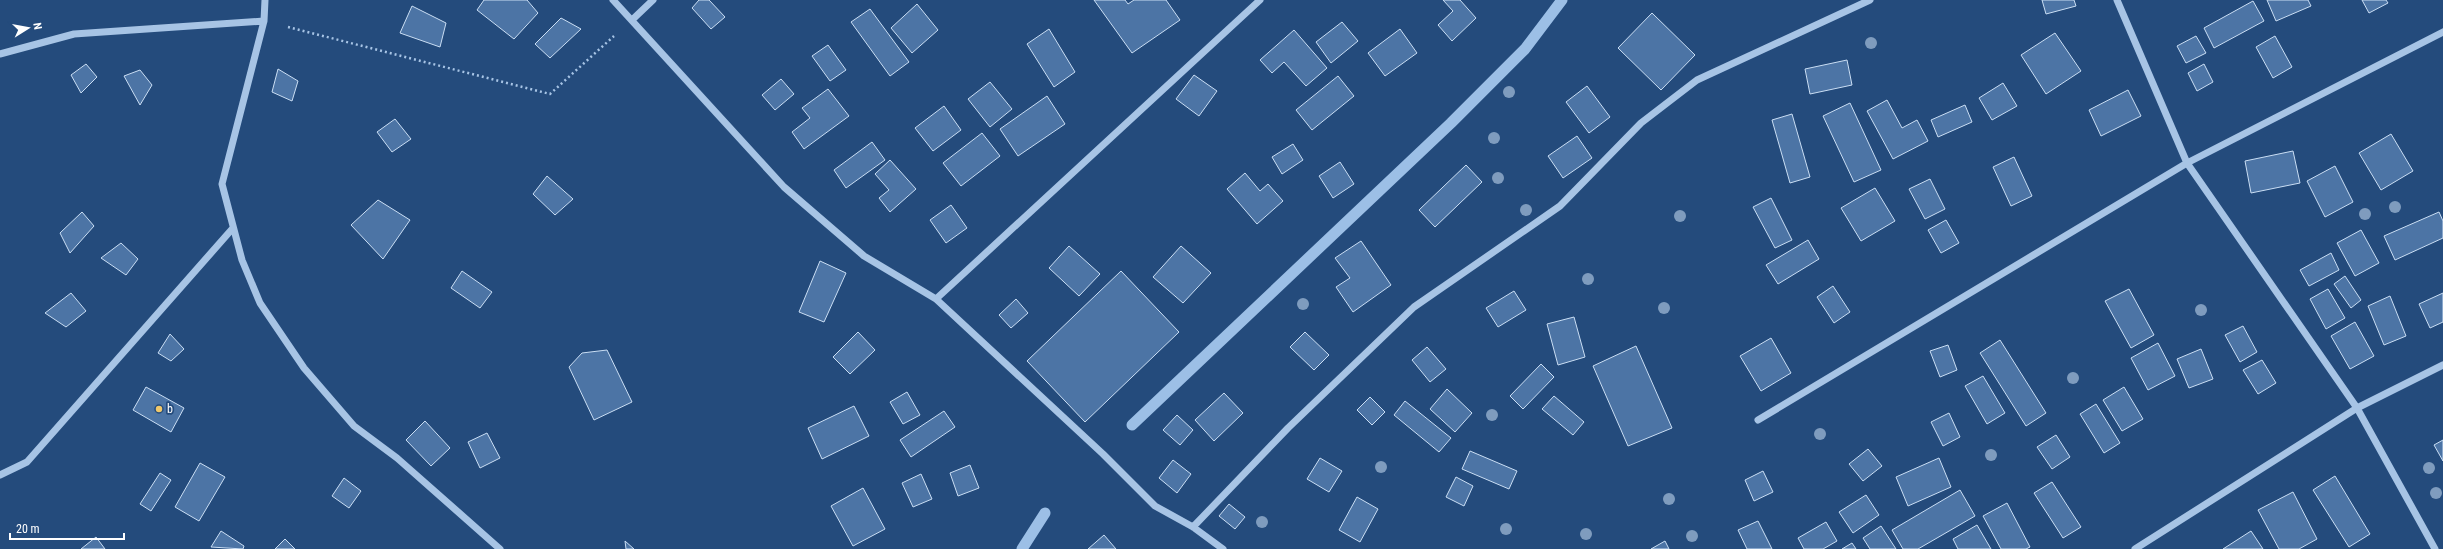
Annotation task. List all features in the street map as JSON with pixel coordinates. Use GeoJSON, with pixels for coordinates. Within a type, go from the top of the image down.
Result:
{"type":"FeatureCollection","features":[{"type":"Feature","properties":{"kind":"street"},"geometry":{"type":"LineString","coordinates":[[265,0],[264,21],[222,184],[242,260],[260,303],[304,368],[354,426],[397,458],[500,549]]}},
{"type":"Feature","properties":{"kind":"street"},"geometry":{"type":"LineString","coordinates":[[613,0],[784,187],[864,256],[936,299],[1103,454],[1155,506],[1193,527],[1223,549]]}},
{"type":"Feature","properties":{"kind":"street"},"geometry":{"type":"LineString","coordinates":[[632,20],[652,0]]}},
{"type":"Feature","properties":{"kind":"street"},"geometry":{"type":"LineString","coordinates":[[936,299],[1260,0]]}},
{"type":"Feature","properties":{"kind":"street"},"geometry":{"type":"LineString","coordinates":[[1193,527],[1288,428],[1414,306],[1560,206],[1641,123],[1697,80],[1870,0]]}},
{"type":"Feature","properties":{"kind":"street"},"geometry":{"type":"LineString","coordinates":[[2117,0],[2187,163],[2357,408],[2435,549]]}},
{"type":"Feature","properties":{"kind":"street"},"geometry":{"type":"LineString","coordinates":[[0,54],[74,34],[264,21]]}},
{"type":"Feature","properties":{"kind":"street"},"geometry":{"type":"LineString","coordinates":[[1758,420],[2187,163],[2443,32]]}},
{"type":"Feature","properties":{"kind":"street"},"geometry":{"type":"LineString","coordinates":[[0,475],[27,462],[233,228]]}},
{"type":"Feature","properties":{"kind":"street"},"geometry":{"type":"LineString","coordinates":[[2135,549],[2357,408],[2443,365]]}},
{"type":"Feature","properties":{"kind":"path"},"geometry":{"type":"LineString","coordinates":[[264,21],[550,94],[632,20]]}},
{"type":"Feature","properties":{"kind":"building"},"geometry":{"type":"Polygon","coordinates":[[[484,0],[527,0],[538,13],[514,39],[477,10],[484,0]]]}},
{"type":"Feature","properties":{"kind":"building"},"geometry":{"type":"Polygon","coordinates":[[[699,0],[709,0],[725,17],[711,29],[692,8],[699,0]]]}},
{"type":"Feature","properties":{"kind":"building"},"geometry":{"type":"Polygon","coordinates":[[[1094,0],[1125,0],[1128,4],[1134,0],[1166,0],[1180,20],[1132,53],[1094,0]]]}},
{"type":"Feature","properties":{"kind":"building"},"geometry":{"type":"Polygon","coordinates":[[[1443,0],[1460,0],[1476,18],[1452,41],[1438,25],[1453,11],[1443,0]]]}},
{"type":"Feature","properties":{"kind":"building"},"geometry":{"type":"Polygon","coordinates":[[[2042,0],[2074,0],[2076,6],[2046,14],[2042,0]]]}},
{"type":"Feature","properties":{"kind":"building"},"geometry":{"type":"Polygon","coordinates":[[[2267,0],[2308,0],[2311,6],[2276,21],[2267,0]]]}},
{"type":"Feature","properties":{"kind":"building"},"geometry":{"type":"Polygon","coordinates":[[[2362,0],[2386,0],[2388,3],[2369,13],[2362,0]]]}},
{"type":"Feature","properties":{"kind":"building"},"geometry":{"type":"Polygon","coordinates":[[[2253,1],[2264,21],[2214,48],[2204,28],[2253,1]]]}},
{"type":"Feature","properties":{"kind":"building"},"geometry":{"type":"Polygon","coordinates":[[[917,4],[938,30],[912,53],[891,28],[917,4]]]}},
{"type":"Feature","properties":{"kind":"building"},"geometry":{"type":"Polygon","coordinates":[[[412,6],[446,23],[440,47],[400,33],[412,6]]]}},
{"type":"Feature","properties":{"kind":"building"},"geometry":{"type":"Polygon","coordinates":[[[870,9],[909,62],[890,76],[851,22],[870,9]]]}},
{"type":"Feature","properties":{"kind":"building"},"geometry":{"type":"Polygon","coordinates":[[[1652,13],[1695,55],[1661,90],[1618,48],[1652,13]]]}},
{"type":"Feature","properties":{"kind":"building"},"geometry":{"type":"Polygon","coordinates":[[[561,18],[581,29],[550,58],[535,44],[561,18]]]}},
{"type":"Feature","properties":{"kind":"building"},"geometry":{"type":"Polygon","coordinates":[[[1342,22],[1358,41],[1331,63],[1316,42],[1342,22]]]}},
{"type":"Feature","properties":{"kind":"building"},"geometry":{"type":"Polygon","coordinates":[[[1049,29],[1075,72],[1054,87],[1027,44],[1049,29]]]}},
{"type":"Feature","properties":{"kind":"building"},"geometry":{"type":"Polygon","coordinates":[[[1400,29],[1417,53],[1385,76],[1368,53],[1400,29]]]}},
{"type":"Feature","properties":{"kind":"building"},"geometry":{"type":"Polygon","coordinates":[[[1294,30],[1327,68],[1306,86],[1284,62],[1272,73],[1260,60],[1294,30]]]}},
{"type":"Feature","properties":{"kind":"building"},"geometry":{"type":"Polygon","coordinates":[[[2055,33],[2081,71],[2046,94],[2021,55],[2055,33]]]}},
{"type":"Feature","properties":{"kind":"building"},"geometry":{"type":"Polygon","coordinates":[[[2196,36],[2206,53],[2186,63],[2177,46],[2196,36]]]}},
{"type":"Feature","properties":{"kind":"building"},"geometry":{"type":"Polygon","coordinates":[[[2275,36],[2292,67],[2273,78],[2256,47],[2275,36]]]}},
{"type":"Feature","properties":{"kind":"building"},"geometry":{"type":"Polygon","coordinates":[[[828,45],[846,70],[830,81],[812,56],[828,45]]]}},
{"type":"Feature","properties":{"kind":"building"},"geometry":{"type":"Polygon","coordinates":[[[1847,60],[1852,85],[1810,94],[1805,69],[1847,60]]]}},
{"type":"Feature","properties":{"kind":"building"},"geometry":{"type":"Polygon","coordinates":[[[86,64],[97,77],[81,93],[71,75],[86,64]]]}},
{"type":"Feature","properties":{"kind":"building"},"geometry":{"type":"Polygon","coordinates":[[[2204,64],[2213,82],[2197,91],[2188,73],[2204,64]]]}},
{"type":"Feature","properties":{"kind":"building"},"geometry":{"type":"Polygon","coordinates":[[[278,69],[298,81],[292,101],[272,92],[278,69]]]}},
{"type":"Feature","properties":{"kind":"building"},"geometry":{"type":"Polygon","coordinates":[[[140,70],[152,85],[140,105],[124,76],[140,70]]]}},
{"type":"Feature","properties":{"kind":"building"},"geometry":{"type":"Polygon","coordinates":[[[1194,75],[1217,91],[1199,116],[1176,99],[1194,75]]]}},
{"type":"Feature","properties":{"kind":"building"},"geometry":{"type":"Polygon","coordinates":[[[1338,76],[1354,96],[1312,130],[1296,110],[1338,76]]]}},
{"type":"Feature","properties":{"kind":"building"},"geometry":{"type":"Polygon","coordinates":[[[781,79],[794,94],[775,110],[762,95],[781,79]]]}},
{"type":"Feature","properties":{"kind":"building"},"geometry":{"type":"Polygon","coordinates":[[[990,82],[1012,109],[990,127],[968,99],[990,82]]]}},
{"type":"Feature","properties":{"kind":"building"},"geometry":{"type":"Polygon","coordinates":[[[2003,83],[2017,106],[1992,120],[1979,98],[2003,83]]]}},
{"type":"Feature","properties":{"kind":"building"},"geometry":{"type":"Polygon","coordinates":[[[1587,86],[1610,117],[1589,133],[1566,102],[1587,86]]]}},
{"type":"Feature","properties":{"kind":"building"},"geometry":{"type":"Polygon","coordinates":[[[828,89],[849,116],[804,149],[792,132],[810,118],[802,108],[828,89]]]}},
{"type":"Feature","properties":{"kind":"building"},"geometry":{"type":"Polygon","coordinates":[[[2128,90],[2141,116],[2101,136],[2089,110],[2128,90]]]}},
{"type":"Feature","properties":{"kind":"building"},"geometry":{"type":"Polygon","coordinates":[[[1047,96],[1065,124],[1018,156],[1000,129],[1047,96]]]}},
{"type":"Feature","properties":{"kind":"building"},"geometry":{"type":"Polygon","coordinates":[[[1887,100],[1902,128],[1917,120],[1928,141],[1893,159],[1867,111],[1887,100]]]}},
{"type":"Feature","properties":{"kind":"building"},"geometry":{"type":"Polygon","coordinates":[[[1850,103],[1881,170],[1854,182],[1823,116],[1850,103]]]}},
{"type":"Feature","properties":{"kind":"building"},"geometry":{"type":"Polygon","coordinates":[[[1965,105],[1972,122],[1938,137],[1931,120],[1965,105]]]}},
{"type":"Feature","properties":{"kind":"building"},"geometry":{"type":"Polygon","coordinates":[[[944,106],[961,130],[933,151],[915,128],[944,106]]]}},
{"type":"Feature","properties":{"kind":"building"},"geometry":{"type":"Polygon","coordinates":[[[1792,114],[1810,177],[1790,183],[1772,120],[1792,114]]]}},
{"type":"Feature","properties":{"kind":"building"},"geometry":{"type":"Polygon","coordinates":[[[395,119],[411,139],[392,152],[377,132],[395,119]]]}},
{"type":"Feature","properties":{"kind":"building"},"geometry":{"type":"Polygon","coordinates":[[[982,133],[1000,156],[961,186],[943,163],[982,133]]]}},
{"type":"Feature","properties":{"kind":"building"},"geometry":{"type":"Polygon","coordinates":[[[2391,134],[2413,171],[2381,190],[2359,153],[2391,134]]]}},
{"type":"Feature","properties":{"kind":"building"},"geometry":{"type":"Polygon","coordinates":[[[1577,136],[1592,158],[1563,178],[1548,156],[1577,136]]]}},
{"type":"Feature","properties":{"kind":"building"},"geometry":{"type":"Polygon","coordinates":[[[872,142],[885,160],[846,188],[834,170],[872,142]]]}},
{"type":"Feature","properties":{"kind":"building"},"geometry":{"type":"Polygon","coordinates":[[[1293,144],[1303,160],[1282,174],[1272,157],[1293,144]]]}},
{"type":"Feature","properties":{"kind":"building"},"geometry":{"type":"Polygon","coordinates":[[[2293,151],[2300,183],[2251,193],[2245,161],[2293,151]]]}},
{"type":"Feature","properties":{"kind":"building"},"geometry":{"type":"Polygon","coordinates":[[[2014,157],[2032,196],[2011,206],[1993,167],[2014,157]]]}},
{"type":"Feature","properties":{"kind":"building"},"geometry":{"type":"Polygon","coordinates":[[[890,160],[916,189],[890,212],[879,198],[889,190],[875,174],[890,160]]]}},
{"type":"Feature","properties":{"kind":"building"},"geometry":{"type":"Polygon","coordinates":[[[1340,162],[1354,184],[1333,198],[1319,176],[1340,162]]]}},
{"type":"Feature","properties":{"kind":"building"},"geometry":{"type":"Polygon","coordinates":[[[1466,165],[1482,182],[1435,227],[1419,210],[1466,165]]]}},
{"type":"Feature","properties":{"kind":"building"},"geometry":{"type":"Polygon","coordinates":[[[2335,166],[2353,202],[2325,217],[2307,181],[2335,166]]]}},
{"type":"Feature","properties":{"kind":"building"},"geometry":{"type":"Polygon","coordinates":[[[1245,173],[1260,191],[1268,184],[1283,201],[1257,224],[1227,189],[1245,173]]]}},
{"type":"Feature","properties":{"kind":"building"},"geometry":{"type":"Polygon","coordinates":[[[547,176],[573,199],[555,215],[533,194],[547,176]]]}},
{"type":"Feature","properties":{"kind":"building"},"geometry":{"type":"Polygon","coordinates":[[[1930,179],[1945,209],[1925,219],[1909,189],[1930,179]]]}},
{"type":"Feature","properties":{"kind":"building"},"geometry":{"type":"Polygon","coordinates":[[[1875,188],[1895,221],[1861,241],[1841,208],[1875,188]]]}},
{"type":"Feature","properties":{"kind":"building"},"geometry":{"type":"Polygon","coordinates":[[[1771,198],[1792,240],[1775,248],[1753,207],[1771,198]]]}},
{"type":"Feature","properties":{"kind":"building"},"geometry":{"type":"Polygon","coordinates":[[[378,200],[410,220],[383,259],[351,225],[378,200]]]}},
{"type":"Feature","properties":{"kind":"building"},"geometry":{"type":"Polygon","coordinates":[[[951,205],[967,228],[946,243],[930,220],[951,205]]]}},
{"type":"Feature","properties":{"kind":"building"},"geometry":{"type":"Polygon","coordinates":[[[82,212],[94,226],[70,253],[60,233],[82,212]]]}},
{"type":"Feature","properties":{"kind":"building"},"geometry":{"type":"Polygon","coordinates":[[[2439,212],[2443,221],[2443,238],[2395,260],[2384,236],[2439,212]]]}},
{"type":"Feature","properties":{"kind":"building"},"geometry":{"type":"Polygon","coordinates":[[[1946,220],[1959,243],[1941,253],[1928,230],[1946,220]]]}},
{"type":"Feature","properties":{"kind":"building"},"geometry":{"type":"Polygon","coordinates":[[[2361,230],[2379,263],[2355,276],[2337,243],[2361,230]]]}},
{"type":"Feature","properties":{"kind":"building"},"geometry":{"type":"Polygon","coordinates":[[[1808,240],[1819,259],[1778,284],[1766,265],[1808,240]]]}},
{"type":"Feature","properties":{"kind":"building"},"geometry":{"type":"Polygon","coordinates":[[[1361,241],[1391,285],[1353,312],[1336,287],[1350,278],[1335,258],[1361,241]]]}},
{"type":"Feature","properties":{"kind":"building"},"geometry":{"type":"Polygon","coordinates":[[[121,243],[138,259],[126,275],[101,258],[121,243]]]}},
{"type":"Feature","properties":{"kind":"building"},"geometry":{"type":"Polygon","coordinates":[[[1069,246],[1100,274],[1079,296],[1049,268],[1069,246]]]}},
{"type":"Feature","properties":{"kind":"building"},"geometry":{"type":"Polygon","coordinates":[[[1181,246],[1211,273],[1183,303],[1153,277],[1181,246]]]}},
{"type":"Feature","properties":{"kind":"building"},"geometry":{"type":"Polygon","coordinates":[[[2331,253],[2339,270],[2309,286],[2300,270],[2331,253]]]}},
{"type":"Feature","properties":{"kind":"building"},"geometry":{"type":"Polygon","coordinates":[[[820,261],[846,273],[824,322],[799,312],[820,261]]]}},
{"type":"Feature","properties":{"kind":"building"},"geometry":{"type":"Polygon","coordinates":[[[462,271],[492,292],[480,308],[451,288],[462,271]]]}},
{"type":"Feature","properties":{"kind":"building"},"geometry":{"type":"Polygon","coordinates":[[[1121,271],[1179,332],[1085,422],[1027,361],[1121,271]]]}},
{"type":"Feature","properties":{"kind":"building"},"geometry":{"type":"Polygon","coordinates":[[[2345,276],[2361,300],[2351,308],[2334,284],[2345,276]]]}},
{"type":"Feature","properties":{"kind":"building"},"geometry":{"type":"Polygon","coordinates":[[[1833,286],[1850,312],[1834,323],[1817,297],[1833,286]]]}},
{"type":"Feature","properties":{"kind":"building"},"geometry":{"type":"Polygon","coordinates":[[[2129,289],[2154,335],[2131,348],[2105,301],[2129,289]]]}},
{"type":"Feature","properties":{"kind":"building"},"geometry":{"type":"Polygon","coordinates":[[[2328,289],[2345,318],[2326,329],[2310,299],[2328,289]]]}},
{"type":"Feature","properties":{"kind":"building"},"geometry":{"type":"Polygon","coordinates":[[[1514,291],[1526,310],[1498,327],[1486,308],[1514,291]]]}},
{"type":"Feature","properties":{"kind":"building"},"geometry":{"type":"Polygon","coordinates":[[[71,293],[86,311],[66,327],[45,313],[71,293]]]}},
{"type":"Feature","properties":{"kind":"building"},"geometry":{"type":"Polygon","coordinates":[[[2443,293],[2443,322],[2430,328],[2419,304],[2443,293]]]}},
{"type":"Feature","properties":{"kind":"building"},"geometry":{"type":"Polygon","coordinates":[[[2390,296],[2406,336],[2384,345],[2368,306],[2390,296]]]}},
{"type":"Feature","properties":{"kind":"building"},"geometry":{"type":"Polygon","coordinates":[[[1016,299],[1028,313],[1011,328],[999,315],[1016,299]]]}},
{"type":"Feature","properties":{"kind":"building"},"geometry":{"type":"Polygon","coordinates":[[[1574,317],[1585,357],[1558,365],[1547,324],[1574,317]]]}},
{"type":"Feature","properties":{"kind":"building"},"geometry":{"type":"Polygon","coordinates":[[[2355,322],[2374,356],[2350,369],[2331,336],[2355,322]]]}},
{"type":"Feature","properties":{"kind":"building"},"geometry":{"type":"Polygon","coordinates":[[[2243,326],[2257,352],[2240,362],[2225,335],[2243,326]]]}},
{"type":"Feature","properties":{"kind":"building"},"geometry":{"type":"Polygon","coordinates":[[[858,332],[875,350],[850,374],[833,357],[858,332]]]}},
{"type":"Feature","properties":{"kind":"building"},"geometry":{"type":"Polygon","coordinates":[[[1305,332],[1329,355],[1314,370],[1290,347],[1305,332]]]}},
{"type":"Feature","properties":{"kind":"building"},"geometry":{"type":"Polygon","coordinates":[[[170,334],[184,349],[171,361],[158,353],[170,334]]]}},
{"type":"Feature","properties":{"kind":"building"},"geometry":{"type":"Polygon","coordinates":[[[1771,338],[1791,373],[1761,391],[1740,356],[1771,338]]]}},
{"type":"Feature","properties":{"kind":"building"},"geometry":{"type":"Polygon","coordinates":[[[2000,340],[2046,413],[2026,426],[1980,353],[2000,340]]]}},
{"type":"Feature","properties":{"kind":"building"},"geometry":{"type":"Polygon","coordinates":[[[2158,343],[2175,376],[2148,390],[2131,358],[2158,343]]]}},
{"type":"Feature","properties":{"kind":"building"},"geometry":{"type":"Polygon","coordinates":[[[1948,345],[1957,370],[1940,377],[1930,351],[1948,345]]]}},
{"type":"Feature","properties":{"kind":"building"},"geometry":{"type":"Polygon","coordinates":[[[1636,346],[1672,428],[1628,446],[1593,366],[1636,346]]]}},
{"type":"Feature","properties":{"kind":"building"},"geometry":{"type":"Polygon","coordinates":[[[1427,347],[1446,369],[1430,382],[1412,360],[1427,347]]]}},
{"type":"Feature","properties":{"kind":"building"},"geometry":{"type":"Polygon","coordinates":[[[2201,349],[2213,379],[2189,388],[2177,359],[2201,349]]]}},
{"type":"Feature","properties":{"kind":"building"},"geometry":{"type":"Polygon","coordinates":[[[607,350],[632,402],[594,420],[569,367],[582,353],[607,350]]]}},
{"type":"Feature","properties":{"kind":"building"},"geometry":{"type":"Polygon","coordinates":[[[2262,360],[2276,383],[2258,394],[2243,370],[2262,360]]]}},
{"type":"Feature","properties":{"kind":"building"},"geometry":{"type":"Polygon","coordinates":[[[1541,364],[1554,377],[1523,409],[1510,396],[1541,364]]]}},
{"type":"Feature","properties":{"kind":"building"},"geometry":{"type":"Polygon","coordinates":[[[1983,376],[2005,413],[1987,424],[1965,386],[1983,376]]]}},
{"type":"Feature","properties":{"kind":"building","name":"b"},"geometry":{"type":"Polygon","coordinates":[[[146,387],[184,408],[171,432],[133,410],[146,387]]]}},
{"type":"Feature","properties":{"kind":"building"},"geometry":{"type":"Polygon","coordinates":[[[2124,387],[2143,419],[2122,431],[2103,400],[2124,387]]]}},
{"type":"Feature","properties":{"kind":"building"},"geometry":{"type":"Polygon","coordinates":[[[1447,389],[1472,413],[1455,432],[1430,409],[1447,389]]]}},
{"type":"Feature","properties":{"kind":"building"},"geometry":{"type":"Polygon","coordinates":[[[907,392],[920,415],[903,424],[890,402],[907,392]]]}},
{"type":"Feature","properties":{"kind":"building"},"geometry":{"type":"Polygon","coordinates":[[[1224,393],[1243,413],[1214,441],[1195,420],[1224,393]]]}},
{"type":"Feature","properties":{"kind":"building"},"geometry":{"type":"Polygon","coordinates":[[[1554,396],[1584,422],[1573,435],[1542,409],[1554,396]]]}},
{"type":"Feature","properties":{"kind":"building"},"geometry":{"type":"Polygon","coordinates":[[[1370,397],[1385,412],[1372,425],[1357,410],[1370,397]]]}},
{"type":"Feature","properties":{"kind":"building"},"geometry":{"type":"Polygon","coordinates":[[[1405,401],[1451,438],[1439,452],[1394,415],[1405,401]]]}},
{"type":"Feature","properties":{"kind":"building"},"geometry":{"type":"Polygon","coordinates":[[[2096,404],[2120,443],[2104,453],[2080,414],[2096,404]]]}},
{"type":"Feature","properties":{"kind":"building"},"geometry":{"type":"Polygon","coordinates":[[[854,406],[869,436],[822,459],[808,428],[854,406]]]}},
{"type":"Feature","properties":{"kind":"building"},"geometry":{"type":"Polygon","coordinates":[[[944,411],[955,427],[911,457],[900,440],[944,411]]]}},
{"type":"Feature","properties":{"kind":"building"},"geometry":{"type":"Polygon","coordinates":[[[1949,413],[1960,437],[1943,446],[1931,422],[1949,413]]]}},
{"type":"Feature","properties":{"kind":"building"},"geometry":{"type":"Polygon","coordinates":[[[1177,415],[1193,430],[1180,445],[1163,430],[1177,415]]]}},
{"type":"Feature","properties":{"kind":"building"},"geometry":{"type":"Polygon","coordinates":[[[425,421],[450,448],[431,466],[406,440],[425,421]]]}},
{"type":"Feature","properties":{"kind":"building"},"geometry":{"type":"Polygon","coordinates":[[[487,433],[500,458],[480,468],[468,442],[487,433]]]}},
{"type":"Feature","properties":{"kind":"building"},"geometry":{"type":"Polygon","coordinates":[[[2056,435],[2070,457],[2052,469],[2037,447],[2056,435]]]}},
{"type":"Feature","properties":{"kind":"building"},"geometry":{"type":"Polygon","coordinates":[[[2443,440],[2443,461],[2434,445],[2443,440]]]}},
{"type":"Feature","properties":{"kind":"building"},"geometry":{"type":"Polygon","coordinates":[[[1868,449],[1882,466],[1863,481],[1849,464],[1868,449]]]}},
{"type":"Feature","properties":{"kind":"building"},"geometry":{"type":"Polygon","coordinates":[[[1470,451],[1517,471],[1509,489],[1462,469],[1470,451]]]}},
{"type":"Feature","properties":{"kind":"building"},"geometry":{"type":"Polygon","coordinates":[[[1320,458],[1342,471],[1329,492],[1307,479],[1320,458]]]}},
{"type":"Feature","properties":{"kind":"building"},"geometry":{"type":"Polygon","coordinates":[[[1939,458],[1951,487],[1908,506],[1896,477],[1939,458]]]}},
{"type":"Feature","properties":{"kind":"building"},"geometry":{"type":"Polygon","coordinates":[[[1173,460],[1191,474],[1177,493],[1159,478],[1173,460]]]}},
{"type":"Feature","properties":{"kind":"building"},"geometry":{"type":"Polygon","coordinates":[[[200,463],[225,477],[199,521],[175,507],[200,463]]]}},
{"type":"Feature","properties":{"kind":"building"},"geometry":{"type":"Polygon","coordinates":[[[970,465],[979,488],[958,496],[950,473],[970,465]]]}},
{"type":"Feature","properties":{"kind":"building"},"geometry":{"type":"Polygon","coordinates":[[[1763,471],[1773,492],[1754,501],[1745,480],[1763,471]]]}},
{"type":"Feature","properties":{"kind":"building"},"geometry":{"type":"Polygon","coordinates":[[[160,473],[171,480],[151,511],[140,504],[160,473]]]}},
{"type":"Feature","properties":{"kind":"building"},"geometry":{"type":"Polygon","coordinates":[[[921,474],[932,499],[913,507],[902,483],[921,474]]]}},
{"type":"Feature","properties":{"kind":"building"},"geometry":{"type":"Polygon","coordinates":[[[2335,476],[2370,534],[2349,547],[2313,490],[2335,476]]]}},
{"type":"Feature","properties":{"kind":"building"},"geometry":{"type":"Polygon","coordinates":[[[1456,477],[1473,486],[1464,506],[1446,497],[1456,477]]]}},
{"type":"Feature","properties":{"kind":"building"},"geometry":{"type":"Polygon","coordinates":[[[344,478],[361,491],[349,508],[332,496],[344,478]]]}},
{"type":"Feature","properties":{"kind":"building"},"geometry":{"type":"Polygon","coordinates":[[[2052,482],[2081,527],[2063,538],[2034,493],[2052,482]]]}},
{"type":"Feature","properties":{"kind":"building"},"geometry":{"type":"Polygon","coordinates":[[[863,488],[885,529],[853,546],[831,506],[863,488]]]}},
{"type":"Feature","properties":{"kind":"building"},"geometry":{"type":"Polygon","coordinates":[[[1960,490],[1975,516],[1918,549],[1903,549],[1892,530],[1960,490]]]}},
{"type":"Feature","properties":{"kind":"building"},"geometry":{"type":"Polygon","coordinates":[[[2293,492],[2317,539],[2299,549],[2279,549],[2258,510],[2293,492]]]}},
{"type":"Feature","properties":{"kind":"building"},"geometry":{"type":"Polygon","coordinates":[[[1866,495],[1879,515],[1853,533],[1839,512],[1866,495]]]}},
{"type":"Feature","properties":{"kind":"building"},"geometry":{"type":"Polygon","coordinates":[[[1357,497],[1378,509],[1360,542],[1339,530],[1357,497]]]}},
{"type":"Feature","properties":{"kind":"building"},"geometry":{"type":"Polygon","coordinates":[[[2007,503],[2030,547],[2026,549],[2001,549],[1983,516],[2007,503]]]}},
{"type":"Feature","properties":{"kind":"building"},"geometry":{"type":"Polygon","coordinates":[[[1229,504],[1245,517],[1235,529],[1219,516],[1229,504]]]}},
{"type":"Feature","properties":{"kind":"building"},"geometry":{"type":"Polygon","coordinates":[[[1758,521],[1772,549],[1747,549],[1738,530],[1758,521]]]}},
{"type":"Feature","properties":{"kind":"building"},"geometry":{"type":"Polygon","coordinates":[[[1826,522],[1837,541],[1823,549],[1804,549],[1798,538],[1826,522]]]}},
{"type":"Feature","properties":{"kind":"building"},"geometry":{"type":"Polygon","coordinates":[[[1977,525],[1991,549],[1958,549],[1953,539],[1977,525]]]}},
{"type":"Feature","properties":{"kind":"building"},"geometry":{"type":"Polygon","coordinates":[[[1881,526],[1896,549],[1870,549],[1863,538],[1881,526]]]}},
{"type":"Feature","properties":{"kind":"building"},"geometry":{"type":"Polygon","coordinates":[[[221,531],[244,546],[243,549],[211,547],[221,531]]]}},
{"type":"Feature","properties":{"kind":"building"},"geometry":{"type":"Polygon","coordinates":[[[2251,531],[2263,549],[2223,549],[2251,531]]]}},
{"type":"Feature","properties":{"kind":"building"},"geometry":{"type":"Polygon","coordinates":[[[1104,535],[1116,549],[1088,549],[1104,535]]]}},
{"type":"Feature","properties":{"kind":"building"},"geometry":{"type":"Polygon","coordinates":[[[96,537],[105,549],[81,549],[96,537]]]}},
{"type":"Feature","properties":{"kind":"building"},"geometry":{"type":"Polygon","coordinates":[[[285,539],[295,549],[275,549],[285,539]]]}},
{"type":"Feature","properties":{"kind":"building"},"geometry":{"type":"Polygon","coordinates":[[[625,541],[634,549],[626,549],[625,541]]]}},
{"type":"Feature","properties":{"kind":"building"},"geometry":{"type":"Polygon","coordinates":[[[1665,541],[1669,549],[1651,549],[1665,541]]]}},
{"type":"Feature","properties":{"kind":"building"},"geometry":{"type":"Polygon","coordinates":[[[1852,543],[1856,549],[1842,549],[1852,543]]]}},
{"type":"Feature","properties":{"kind":"waterway"},"geometry":{"type":"LineString","coordinates":[[1132,425],[1451,123],[1525,49],[1562,0]]}},
{"type":"Feature","properties":{"kind":"waterway"},"geometry":{"type":"LineString","coordinates":[[1022,549],[1045,513]]}},
{"type":"Feature","properties":{"kind":"place","name":"b"},"geometry":{"type":"Point","coordinates":[159,409]}}]}
